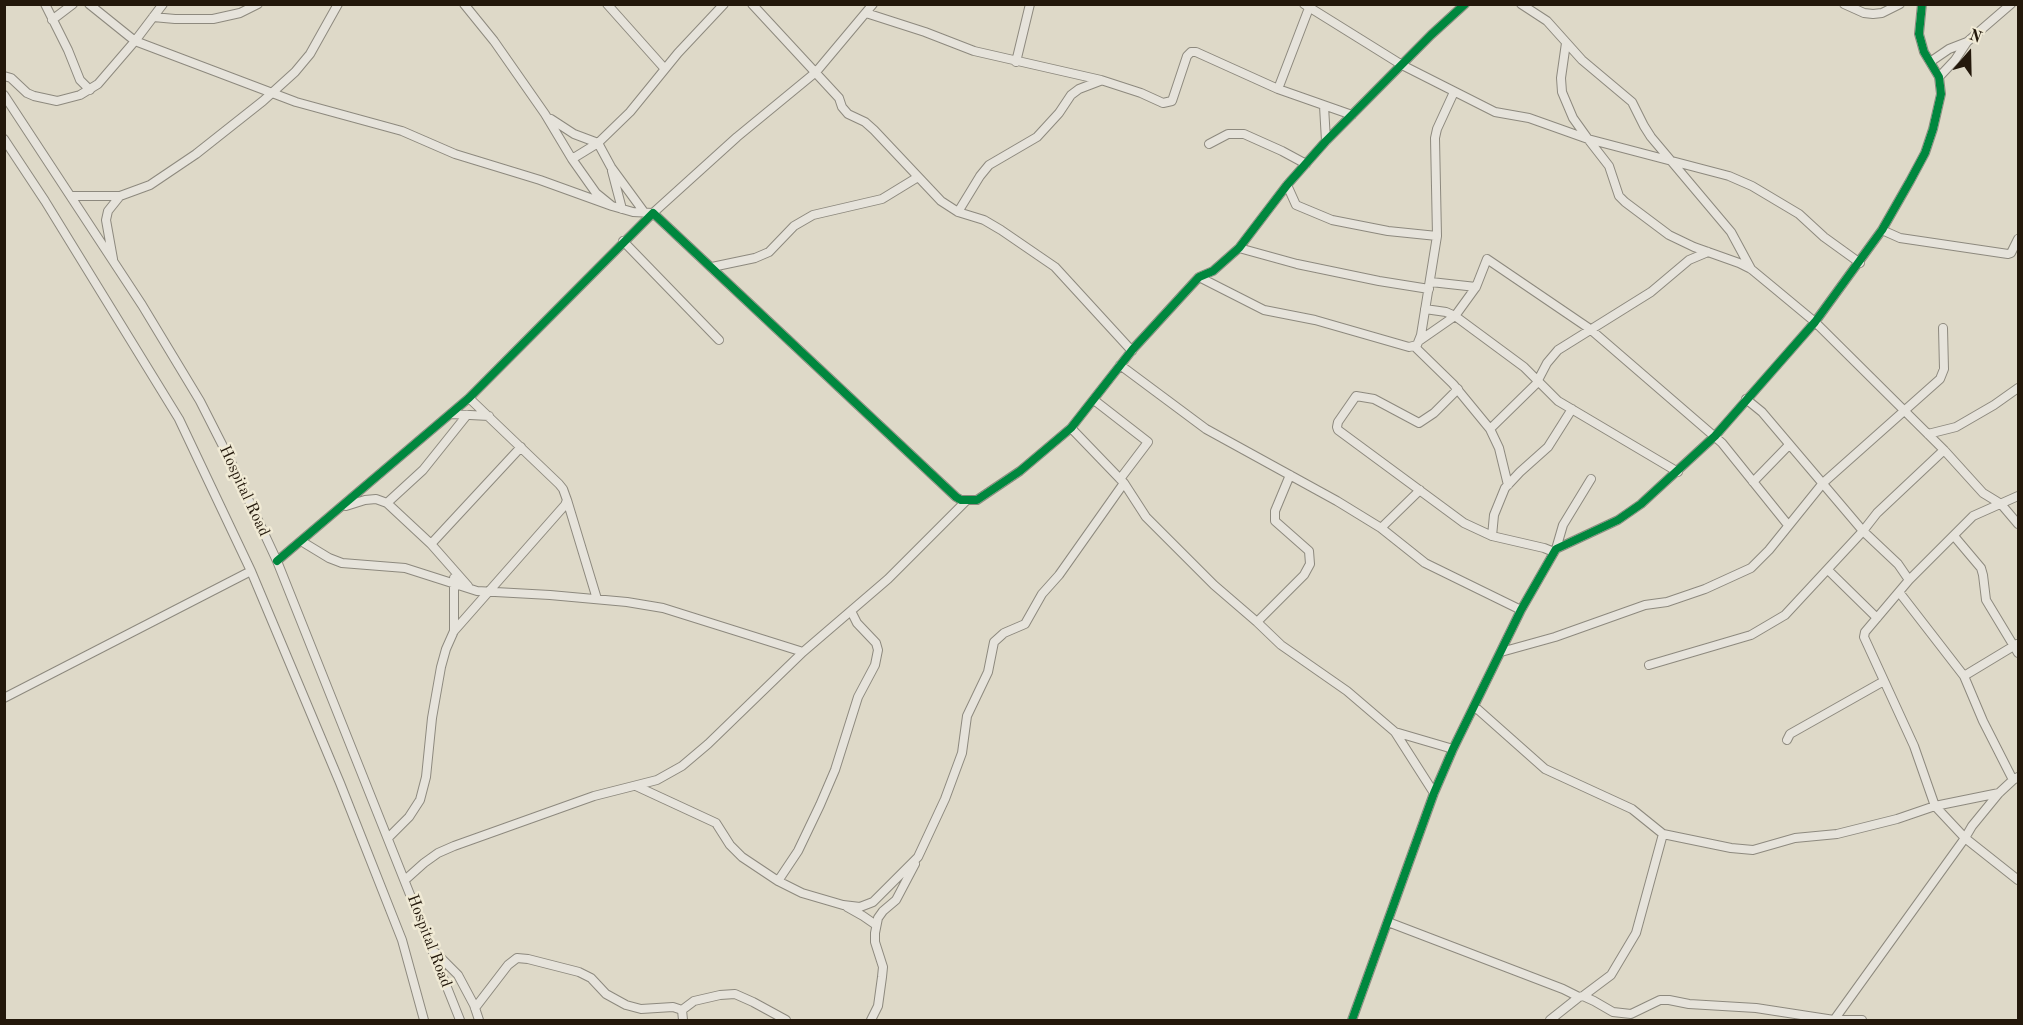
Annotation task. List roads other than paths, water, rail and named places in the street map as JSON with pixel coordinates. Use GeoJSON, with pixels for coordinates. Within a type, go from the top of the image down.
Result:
{"type":"FeatureCollection","features":[{"type":"Feature","properties":{"kind":"street"},"geometry":{"type":"LineString","coordinates":[[45,4],[80,80],[90,90]]}},
{"type":"Feature","properties":{"kind":"street"},"geometry":{"type":"LineString","coordinates":[[52,20],[73,4]]}},
{"type":"Feature","properties":{"kind":"street"},"geometry":{"type":"LineString","coordinates":[[89,4],[135,41],[271,93],[402,131],[455,154],[540,180],[612,206],[633,212],[649,212]]}},
{"type":"Feature","properties":{"kind":"street"},"geometry":{"type":"LineString","coordinates":[[4,76],[11,78],[27,93],[57,101],[90,90],[98,84],[135,41],[163,4]]}},
{"type":"Feature","properties":{"kind":"street"},"geometry":{"type":"LineString","coordinates":[[153,17],[175,20],[213,19],[240,14],[258,4]]}},
{"type":"Feature","properties":{"kind":"street"},"geometry":{"type":"LineString","coordinates":[[71,196],[120,196],[150,185],[196,154],[295,72],[310,54],[338,4]]}},
{"type":"Feature","properties":{"kind":"street"},"geometry":{"type":"LineString","coordinates":[[464,4],[494,41],[512,70],[545,114],[596,193],[612,206]]}},
{"type":"Feature","properties":{"kind":"street"},"geometry":{"type":"LineString","coordinates":[[607,4],[665,69]]}},
{"type":"Feature","properties":{"kind":"street"},"geometry":{"type":"LineString","coordinates":[[572,159],[598,142],[630,112],[665,69],[724,4]]}},
{"type":"Feature","properties":{"kind":"street"},"geometry":{"type":"LineString","coordinates":[[752,4],[839,98],[848,114],[865,122],[874,130],[941,201],[958,212],[984,220],[1055,267],[1132,351]]}},
{"type":"Feature","properties":{"kind":"street"},"geometry":{"type":"LineString","coordinates":[[277,561],[469,398],[623,242],[649,212],[816,72],[873,4]]}},
{"type":"Feature","properties":{"kind":"street"},"geometry":{"type":"LineString","coordinates":[[1016,62],[1030,4]]}},
{"type":"Feature","properties":{"kind":"street"},"geometry":{"type":"LineString","coordinates":[[545,114],[573,134],[598,142],[611,167],[649,212],[712,267],[956,497],[966,501],[977,500],[999,486],[1071,428],[1120,365],[1200,277],[1213,271],[1239,248],[1287,185],[1326,141],[1465,4]]}},
{"type":"Feature","properties":{"kind":"street"},"geometry":{"type":"LineString","coordinates":[[1521,4],[1547,21],[1582,60],[1632,102],[1644,126],[1731,232],[1751,269]]}},
{"type":"Feature","properties":{"kind":"street"},"geometry":{"type":"LineString","coordinates":[[1844,4],[1864,14],[1873,14],[1882,13],[1900,4]]}},
{"type":"Feature","properties":{"kind":"street"},"geometry":{"type":"LineString","coordinates":[[1458,389],[1434,413],[1419,423],[1386,404],[1356,396],[1338,422],[1338,430],[1464,523],[1492,536],[1555,551],[1618,520],[1654,494],[1715,436],[1815,322],[1882,230],[1925,153],[1939,106],[1939,77],[1924,52],[1919,34],[1922,4]]}},
{"type":"Feature","properties":{"kind":"street"},"geometry":{"type":"LineString","coordinates":[[1939,77],[1955,60],[1967,42],[2011,4]]}},
{"type":"Feature","properties":{"kind":"street"},"geometry":{"type":"LineString","coordinates":[[1278,89],[1306,6],[1402,64],[1495,112],[1529,118],[1588,139],[1729,176],[1752,186],[1800,214],[1824,237],[1860,263]]}},
{"type":"Feature","properties":{"kind":"street"},"geometry":{"type":"LineString","coordinates":[[867,13],[974,51],[1101,80],[1168,103],[1172,101],[1187,56],[1191,52],[1196,52],[1278,89],[1352,115]]}},
{"type":"Feature","properties":{"kind":"street"},"geometry":{"type":"LineString","coordinates":[[1930,62],[1949,49],[1967,42]]}},
{"type":"Feature","properties":{"kind":"street"},"geometry":{"type":"LineString","coordinates":[[1566,43],[1561,78],[1562,92],[1573,118],[1609,166],[1619,196],[1685,243],[1751,269],[1815,322],[1944,450],[1983,493],[2001,504],[2019,524]]}},
{"type":"Feature","properties":{"kind":"street"},"geometry":{"type":"LineString","coordinates":[[1076,75],[1079,89]]}},
{"type":"Feature","properties":{"kind":"street"},"geometry":{"type":"LineString","coordinates":[[958,212],[989,165],[1036,137],[1059,113],[1071,95],[1101,80]]}},
{"type":"Feature","properties":{"kind":"street"},"geometry":{"type":"LineString","coordinates":[[1417,344],[1430,286],[1437,236],[1435,138],[1454,92]]}},
{"type":"Feature","properties":{"kind":"street","name":"Hospital Road"},"geometry":{"type":"LineString","coordinates":[[4,95],[114,263],[200,401],[277,561],[460,1020]]}},
{"type":"Feature","properties":{"kind":"street"},"geometry":{"type":"LineString","coordinates":[[1324,106],[1326,141]]}},
{"type":"Feature","properties":{"kind":"street"},"geometry":{"type":"LineString","coordinates":[[1209,144],[1228,134],[1244,135],[1306,164]]}},
{"type":"Feature","properties":{"kind":"street"},"geometry":{"type":"LineString","coordinates":[[4,139],[180,419],[251,571],[340,783],[402,940],[424,1020]]}},
{"type":"Feature","properties":{"kind":"street"},"geometry":{"type":"LineString","coordinates":[[611,167],[622,209]]}},
{"type":"Feature","properties":{"kind":"street"},"geometry":{"type":"LineString","coordinates":[[712,267],[755,258],[769,252],[794,226],[813,215],[882,199],[918,177]]}},
{"type":"Feature","properties":{"kind":"street"},"geometry":{"type":"LineString","coordinates":[[1287,185],[1296,205],[1332,220],[1388,231],[1437,236]]}},
{"type":"Feature","properties":{"kind":"street"},"geometry":{"type":"LineString","coordinates":[[114,263],[106,220],[108,211],[120,196]]}},
{"type":"Feature","properties":{"kind":"street"},"geometry":{"type":"LineString","coordinates":[[1882,230],[1900,238],[2008,254],[2019,239]]}},
{"type":"Feature","properties":{"kind":"street"},"geometry":{"type":"LineString","coordinates":[[623,242],[719,340]]}},
{"type":"Feature","properties":{"kind":"street"},"geometry":{"type":"LineString","coordinates":[[1239,248],[1297,264],[1390,283],[1476,286]]}},
{"type":"Feature","properties":{"kind":"street"},"geometry":{"type":"LineString","coordinates":[[1490,429],[1539,380],[1553,356],[1590,329],[1640,300],[1689,260],[1708,252]]}},
{"type":"Feature","properties":{"kind":"street"},"geometry":{"type":"LineString","coordinates":[[1200,277],[1264,310],[1315,320],[1401,345],[1417,344],[1455,316],[1476,286],[1487,259],[1590,329],[1715,436],[1731,452],[1788,525]]}},
{"type":"Feature","properties":{"kind":"street"},"geometry":{"type":"LineString","coordinates":[[1425,309],[1446,312],[1455,316],[1524,367],[1558,401],[1678,472]]}},
{"type":"Feature","properties":{"kind":"street"},"geometry":{"type":"LineString","coordinates":[[1501,652],[1555,637],[1645,605],[1667,602],[1705,589],[1751,568],[1823,483],[1934,386],[1944,369],[1942,327]]}},
{"type":"Feature","properties":{"kind":"street"},"geometry":{"type":"LineString","coordinates":[[1417,344],[1490,429],[1499,448],[1508,485]]}},
{"type":"Feature","properties":{"kind":"street"},"geometry":{"type":"LineString","coordinates":[[1120,365],[1206,429],[1381,528],[1425,563],[1521,610]]}},
{"type":"Feature","properties":{"kind":"street"},"geometry":{"type":"LineString","coordinates":[[1928,434],[1956,427],[2019,388]]}},
{"type":"Feature","properties":{"kind":"street"},"geometry":{"type":"LineString","coordinates":[[469,398],[563,489],[597,599]]}},
{"type":"Feature","properties":{"kind":"street"},"geometry":{"type":"LineString","coordinates":[[1746,399],[1761,412],[1863,531],[1898,564],[1909,580]]}},
{"type":"Feature","properties":{"kind":"street"},"geometry":{"type":"LineString","coordinates":[[871,1020],[878,1006],[883,967],[875,942],[876,925],[883,911],[896,900],[945,799],[962,753],[967,716],[988,672],[994,642],[1004,633],[1025,624],[1042,594],[1059,575],[1148,441],[1094,400]]}},
{"type":"Feature","properties":{"kind":"street"},"geometry":{"type":"LineString","coordinates":[[1492,536],[1498,502],[1508,485],[1548,447],[1572,409]]}},
{"type":"Feature","properties":{"kind":"street"},"geometry":{"type":"LineString","coordinates":[[451,414],[489,416]]}},
{"type":"Feature","properties":{"kind":"street"},"geometry":{"type":"LineString","coordinates":[[387,503],[423,470],[467,415]]}},
{"type":"Feature","properties":{"kind":"street"},"geometry":{"type":"LineString","coordinates":[[1071,428],[1122,481],[1146,517],[1214,585],[1281,645],[1347,691],[1395,732],[1434,793]]}},
{"type":"Feature","properties":{"kind":"street"},"geometry":{"type":"LineString","coordinates":[[1753,482],[1788,446]]}},
{"type":"Feature","properties":{"kind":"street"},"geometry":{"type":"LineString","coordinates":[[431,544],[521,447]]}},
{"type":"Feature","properties":{"kind":"street"},"geometry":{"type":"LineString","coordinates":[[1649,665],[1751,635],[1785,615],[1877,513],[1944,450]]}},
{"type":"Feature","properties":{"kind":"street"},"geometry":{"type":"LineString","coordinates":[[1257,622],[1304,575],[1310,564],[1309,551],[1275,521],[1275,511],[1290,475]]}},
{"type":"Feature","properties":{"kind":"street"},"geometry":{"type":"LineString","coordinates":[[1352,1020],[1434,793],[1453,748],[1521,610],[1555,551],[1559,533],[1571,509],[1591,480]]}},
{"type":"Feature","properties":{"kind":"street"},"geometry":{"type":"LineString","coordinates":[[1381,528],[1420,490]]}},
{"type":"Feature","properties":{"kind":"street"},"geometry":{"type":"LineString","coordinates":[[2019,496],[1986,508],[1973,516],[1909,580],[1865,632],[1864,637],[1914,746],[1935,806],[1965,838],[2019,880]]}},
{"type":"Feature","properties":{"kind":"street"},"geometry":{"type":"LineString","coordinates":[[342,508],[365,500],[382,500],[387,503],[431,544],[471,588]]}},
{"type":"Feature","properties":{"kind":"street"},"geometry":{"type":"LineString","coordinates":[[388,838],[409,817],[420,800],[426,777],[432,718],[441,667],[454,631],[567,501]]}},
{"type":"Feature","properties":{"kind":"street"},"geometry":{"type":"LineString","coordinates":[[405,880],[438,853],[454,846],[594,796],[657,780],[682,766],[717,736],[803,652],[888,579],[966,501]]}},
{"type":"Feature","properties":{"kind":"street"},"geometry":{"type":"LineString","coordinates":[[1954,536],[1981,568],[1986,600],[2017,648],[1964,676]]}},
{"type":"Feature","properties":{"kind":"street"},"geometry":{"type":"LineString","coordinates":[[301,541],[342,563],[405,568],[477,591],[597,599],[663,608],[803,652]]}},
{"type":"Feature","properties":{"kind":"street"},"geometry":{"type":"LineString","coordinates":[[1828,570],[1877,618]]}},
{"type":"Feature","properties":{"kind":"street"},"geometry":{"type":"LineString","coordinates":[[4,698],[251,571]]}},
{"type":"Feature","properties":{"kind":"street"},"geometry":{"type":"LineString","coordinates":[[454,571],[454,631]]}},
{"type":"Feature","properties":{"kind":"street"},"geometry":{"type":"LineString","coordinates":[[1834,1020],[1972,826],[1999,793],[2016,779],[1983,721],[1964,676],[1899,592]]}},
{"type":"Feature","properties":{"kind":"street"},"geometry":{"type":"LineString","coordinates":[[778,881],[798,851],[820,805],[835,770],[858,697],[875,665],[878,650],[876,643],[857,623],[851,611]]}},
{"type":"Feature","properties":{"kind":"street"},"geometry":{"type":"LineString","coordinates":[[1786,740],[1790,734],[1884,681]]}},
{"type":"Feature","properties":{"kind":"street"},"geometry":{"type":"LineString","coordinates":[[1474,706],[1545,769],[1632,809],[1663,834],[1731,848],[1753,850],[1795,838],[1837,834],[1897,819],[1935,806],[1999,793]]}},
{"type":"Feature","properties":{"kind":"street"},"geometry":{"type":"LineString","coordinates":[[1395,732],[1453,748]]}},
{"type":"Feature","properties":{"kind":"street"},"geometry":{"type":"LineString","coordinates":[[636,786],[716,823],[730,845],[742,857],[778,881],[802,893],[843,905],[860,907],[873,902],[918,857]]}},
{"type":"Feature","properties":{"kind":"street"},"geometry":{"type":"LineString","coordinates":[[1550,1020],[1611,975],[1636,933],[1663,834]]}},
{"type":"Feature","properties":{"kind":"street"},"geometry":{"type":"LineString","coordinates":[[843,905],[876,925]]}},
{"type":"Feature","properties":{"kind":"street"},"geometry":{"type":"LineString","coordinates":[[1388,922],[1563,989],[1613,1012],[1630,1014],[1660,1000],[1669,1000],[1689,1004],[1756,1008],[1834,1020],[1862,1020]]}},
{"type":"Feature","properties":{"kind":"street"},"geometry":{"type":"LineString","coordinates":[[433,950],[458,975],[479,1020]]}},
{"type":"Feature","properties":{"kind":"street"},"geometry":{"type":"LineString","coordinates":[[475,1008],[508,964],[517,958],[528,958],[579,972],[591,978],[606,994],[626,1005],[641,1009],[673,1007],[682,1010]]}},
{"type":"Feature","properties":{"kind":"street"},"geometry":{"type":"LineString","coordinates":[[682,1010],[694,1000],[735,994],[786,1020]]}},
{"type":"Feature","properties":{"kind":"street"},"geometry":{"type":"LineString","coordinates":[[682,1010],[683,1020]]}}]}
